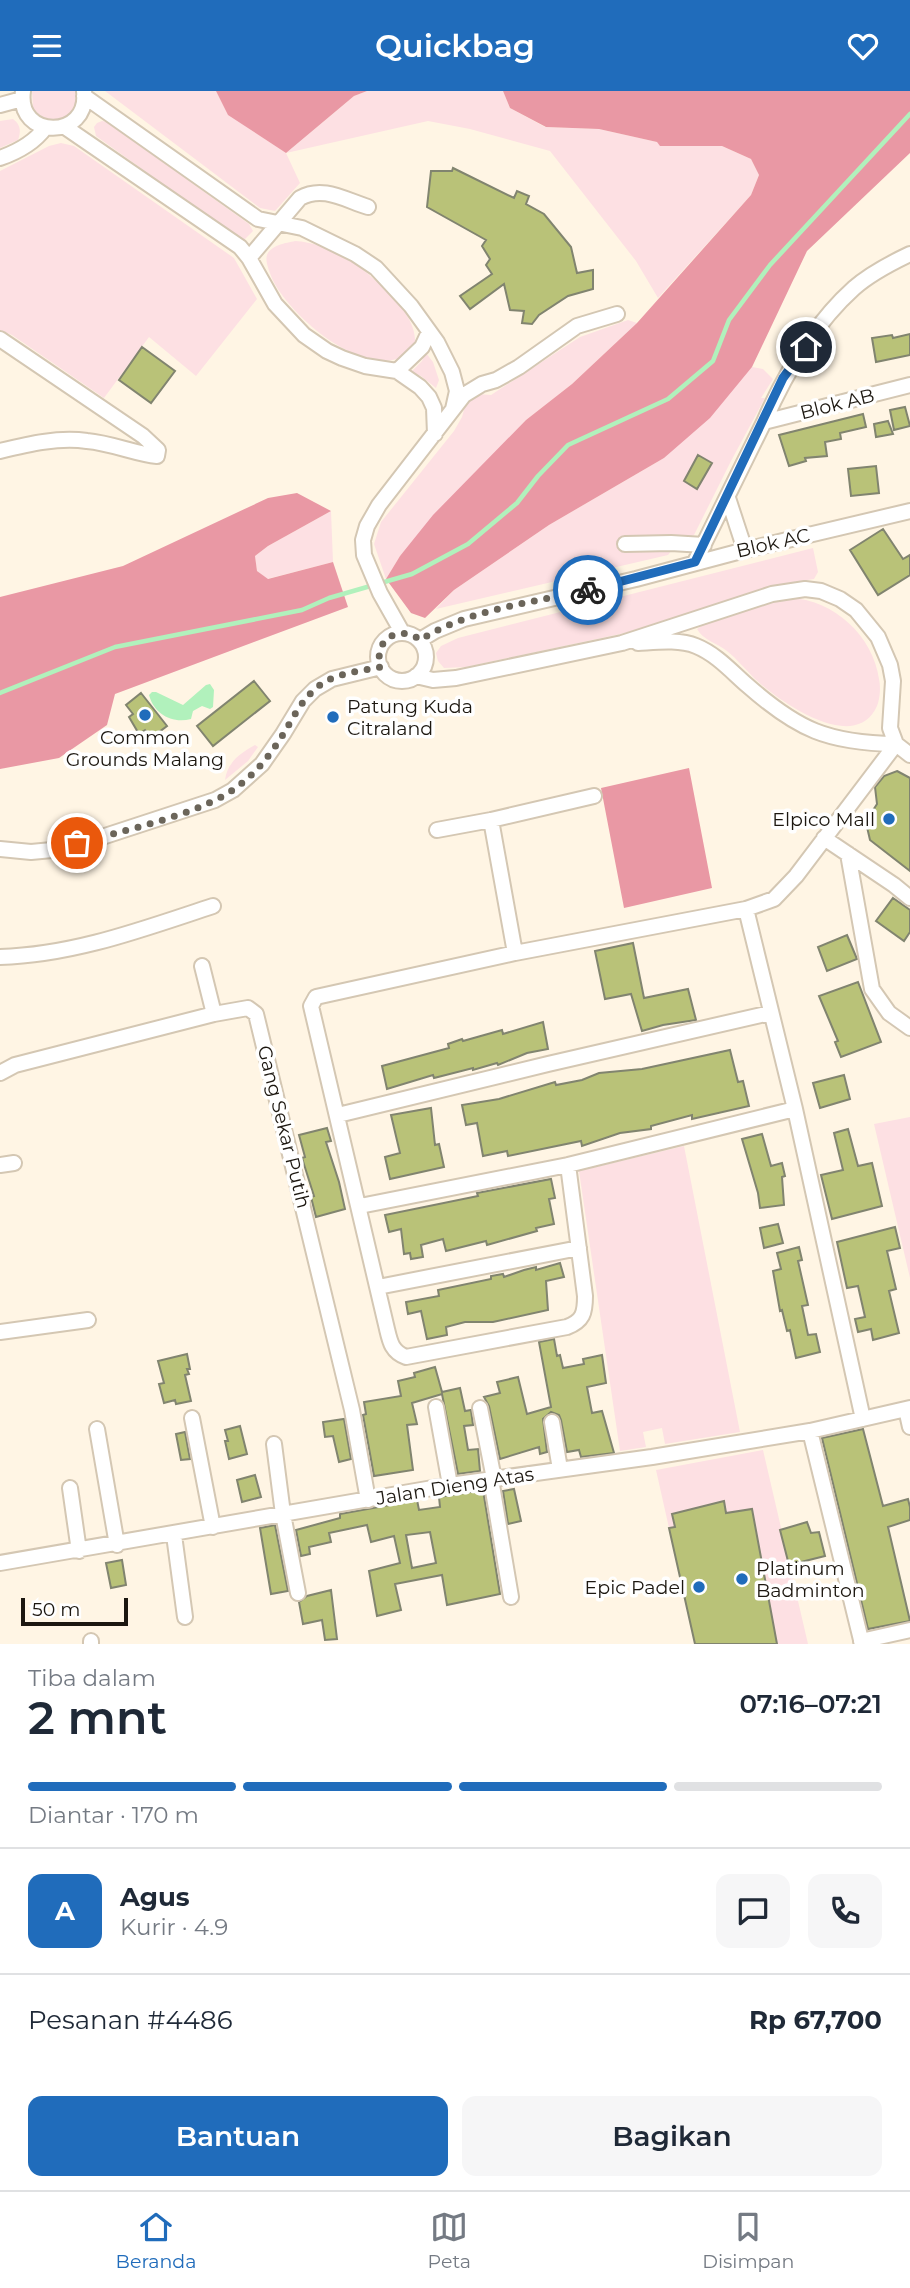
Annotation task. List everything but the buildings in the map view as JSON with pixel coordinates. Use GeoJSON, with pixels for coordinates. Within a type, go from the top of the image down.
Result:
{"type":"FeatureCollection","features":[{"type":"Feature","properties":{"kind":"street"},"geometry":{"type":"LineString","coordinates":[[0,105],[21,94],[29,117],[45,128],[65,127],[80,113],[84,94],[258,219],[302,228],[355,254],[376,268],[411,306],[452,372],[457,391],[453,409]]}},
{"type":"Feature","properties":{"kind":"street"},"geometry":{"type":"LineString","coordinates":[[65,127],[240,247],[275,304],[304,335],[342,358],[365,366],[397,371],[420,387],[434,408],[435,434]]}},
{"type":"Feature","properties":{"kind":"street"},"geometry":{"type":"LineString","coordinates":[[0,159],[38,137],[45,128]]}},
{"type":"Feature","properties":{"kind":"street"},"geometry":{"type":"LineString","coordinates":[[249,258],[276,223],[300,198],[312,192],[322,192],[368,207]]}},
{"type":"Feature","properties":{"kind":"street"},"geometry":{"type":"LineString","coordinates":[[695,562],[728,498],[783,378],[827,316],[855,286],[910,254]]}},
{"type":"Feature","properties":{"kind":"street"},"geometry":{"type":"LineString","coordinates":[[402,632],[380,593],[364,555],[363,540],[367,526],[379,505],[464,395],[519,367],[577,326],[617,314]]}},
{"type":"Feature","properties":{"kind":"street"},"geometry":{"type":"LineString","coordinates":[[397,371],[422,348],[429,331]]}},
{"type":"Feature","properties":{"kind":"street"},"geometry":{"type":"LineString","coordinates":[[0,339],[143,436],[158,450],[157,456],[87,440],[62,440],[38,442],[0,451]]}},
{"type":"Feature","properties":{"kind":"street","name":"Blok AB"},"geometry":{"type":"LineString","coordinates":[[764,422],[910,385]]}},
{"type":"Feature","properties":{"kind":"street"},"geometry":{"type":"LineString","coordinates":[[728,498],[745,550]]}},
{"type":"Feature","properties":{"kind":"street","name":"Blok AC"},"geometry":{"type":"LineString","coordinates":[[420,640],[464,619],[910,510]]}},
{"type":"Feature","properties":{"kind":"street"},"geometry":{"type":"LineString","coordinates":[[625,544],[704,545]]}},
{"type":"Feature","properties":{"kind":"street"},"geometry":{"type":"LineString","coordinates":[[416,677],[425,666],[426,652],[420,640],[409,633],[395,633],[384,641],[379,654],[384,673],[403,681],[416,677],[433,680],[456,678],[622,643],[790,590],[821,591],[856,610],[869,624],[884,650],[893,681],[890,728],[896,744],[910,755]]}},
{"type":"Feature","properties":{"kind":"street"},"geometry":{"type":"LineString","coordinates":[[690,620],[694,645]]}},
{"type":"Feature","properties":{"kind":"street"},"geometry":{"type":"LineString","coordinates":[[622,643],[667,642],[694,645],[709,653],[785,716],[802,726],[862,744],[896,744]]}},
{"type":"Feature","properties":{"kind":"street"},"geometry":{"type":"LineString","coordinates":[[0,849],[31,852],[52,850],[128,829],[215,800],[233,790],[262,764],[303,701],[315,689],[332,679],[381,667]]}},
{"type":"Feature","properties":{"kind":"street"},"geometry":{"type":"LineString","coordinates":[[568,1165],[585,1296],[584,1314],[575,1324],[406,1357],[396,1352],[392,1347],[311,1006],[316,997],[515,953],[746,909],[774,899],[896,744]]}},
{"type":"Feature","properties":{"kind":"street"},"geometry":{"type":"LineString","coordinates":[[437,830],[594,796]]}},
{"type":"Feature","properties":{"kind":"street"},"geometry":{"type":"LineString","coordinates":[[491,820],[515,953]]}},
{"type":"Feature","properties":{"kind":"street"},"geometry":{"type":"LineString","coordinates":[[824,838],[910,898]]}},
{"type":"Feature","properties":{"kind":"street"},"geometry":{"type":"LineString","coordinates":[[848,854],[872,989],[889,1013],[910,1028]]}},
{"type":"Feature","properties":{"kind":"street"},"geometry":{"type":"LineString","coordinates":[[0,957],[34,956],[82,948],[213,906]]}},
{"type":"Feature","properties":{"kind":"street"},"geometry":{"type":"LineString","coordinates":[[746,909],[795,1109],[863,1419]]}},
{"type":"Feature","properties":{"kind":"street"},"geometry":{"type":"LineString","coordinates":[[202,967],[214,1014]]}},
{"type":"Feature","properties":{"kind":"street","name":"Gang Sekar Putih"},"geometry":{"type":"LineString","coordinates":[[0,1073],[15,1065],[214,1014],[248,1008],[258,1018],[352,1410],[368,1500]]}},
{"type":"Feature","properties":{"kind":"street"},"geometry":{"type":"LineString","coordinates":[[338,1115],[548,1063],[770,1013]]}},
{"type":"Feature","properties":{"kind":"street"},"geometry":{"type":"LineString","coordinates":[[360,1206],[568,1165],[795,1109]]}},
{"type":"Feature","properties":{"kind":"street"},"geometry":{"type":"LineString","coordinates":[[379,1287],[579,1248]]}},
{"type":"Feature","properties":{"kind":"street"},"geometry":{"type":"LineString","coordinates":[[0,1332],[88,1320]]}},
{"type":"Feature","properties":{"kind":"street"},"geometry":{"type":"LineString","coordinates":[[436,1407],[450,1485]]}},
{"type":"Feature","properties":{"kind":"street"},"geometry":{"type":"LineString","coordinates":[[480,1408],[511,1597]]}},
{"type":"Feature","properties":{"kind":"street"},"geometry":{"type":"LineString","coordinates":[[908,1409],[910,1427]]}},
{"type":"Feature","properties":{"kind":"street","name":"Jalan Dieng Atas"},"geometry":{"type":"LineString","coordinates":[[0,1563],[117,1545],[450,1485],[652,1457],[810,1431],[908,1409]]}},
{"type":"Feature","properties":{"kind":"street"},"geometry":{"type":"LineString","coordinates":[[192,1418],[213,1527]]}},
{"type":"Feature","properties":{"kind":"street"},"geometry":{"type":"LineString","coordinates":[[552,1422],[560,1469]]}},
{"type":"Feature","properties":{"kind":"street"},"geometry":{"type":"LineString","coordinates":[[97,1429],[117,1545]]}},
{"type":"Feature","properties":{"kind":"street"},"geometry":{"type":"LineString","coordinates":[[810,1431],[862,1642],[910,1630]]}},
{"type":"Feature","properties":{"kind":"street"},"geometry":{"type":"LineString","coordinates":[[274,1444],[283,1514],[298,1594]]}},
{"type":"Feature","properties":{"kind":"street"},"geometry":{"type":"LineString","coordinates":[[70,1488],[79,1551]]}},
{"type":"Feature","properties":{"kind":"street"},"geometry":{"type":"LineString","coordinates":[[174,1535],[185,1617]]}},
{"type":"Feature","properties":{"kind":"shaded area"},"geometry":{"type":"Polygon","coordinates":[[[32,91],[76,91],[75,107],[71,113],[60,119],[43,117],[33,108],[32,91]]]}},
{"type":"Feature","properties":{"kind":"shaded area"},"geometry":{"type":"Polygon","coordinates":[[[105,91],[216,91],[229,115],[286,153],[300,183],[275,211],[260,208],[105,91]]]}},
{"type":"Feature","properties":{"kind":"shaded area"},"geometry":{"type":"Polygon","coordinates":[[[216,91],[367,91],[354,96],[286,153],[228,115],[216,91]]]}},
{"type":"Feature","properties":{"kind":"shaded area"},"geometry":{"type":"Polygon","coordinates":[[[367,91],[503,91],[510,108],[545,127],[599,129],[657,142],[661,146],[722,146],[751,159],[759,175],[751,195],[658,298],[636,261],[550,151],[470,129],[428,121],[286,153],[354,96],[367,91]]]}},
{"type":"Feature","properties":{"kind":"shaded area"},"geometry":{"type":"Polygon","coordinates":[[[503,91],[910,91],[910,153],[807,251],[752,367],[710,418],[664,458],[549,525],[454,590],[425,618],[411,613],[386,579],[400,556],[433,515],[526,420],[572,384],[637,323],[751,195],[759,175],[751,159],[722,146],[660,146],[657,142],[599,129],[546,127],[510,108],[503,91]]]}},
{"type":"Feature","properties":{"kind":"shaded area"},"geometry":{"type":"Polygon","coordinates":[[[13,119],[20,128],[18,140],[0,148],[0,121],[13,119]]]}},
{"type":"Feature","properties":{"kind":"shaded area"},"geometry":{"type":"Polygon","coordinates":[[[102,121],[249,224],[253,231],[244,240],[238,238],[96,136],[94,127],[102,121]]]}},
{"type":"Feature","properties":{"kind":"shaded area"},"geometry":{"type":"Polygon","coordinates":[[[61,143],[74,146],[234,258],[257,299],[196,376],[149,337],[104,398],[12,335],[0,330],[0,171],[49,146],[61,143]]]}},
{"type":"Feature","properties":{"kind":"shaded area"},"geometry":{"type":"Polygon","coordinates":[[[295,241],[338,253],[381,285],[395,299],[411,324],[415,341],[410,351],[402,357],[385,361],[366,358],[326,338],[308,323],[279,291],[267,263],[267,255],[272,249],[295,241]]]}},
{"type":"Feature","properties":{"kind":"shaded area"},"geometry":{"type":"Polygon","coordinates":[[[628,320],[637,323],[572,384],[526,420],[400,556],[386,579],[374,544],[381,522],[454,431],[462,417],[467,399],[477,394],[491,395],[580,337],[628,320]]]}},
{"type":"Feature","properties":{"kind":"shaded area"},"geometry":{"type":"Polygon","coordinates":[[[426,353],[433,362],[439,380],[436,388],[411,372],[426,353]]]}},
{"type":"Feature","properties":{"kind":"shaded area"},"geometry":{"type":"Polygon","coordinates":[[[752,367],[763,369],[773,379],[761,398],[765,398],[694,535],[682,538],[668,555],[436,609],[454,590],[549,525],[664,458],[752,367]]]}},
{"type":"Feature","properties":{"kind":"shaded area"},"geometry":{"type":"Polygon","coordinates":[[[297,493],[331,511],[255,556],[257,571],[268,579],[333,562],[348,607],[115,694],[107,725],[59,758],[0,769],[0,597],[123,566],[268,498],[297,493]]]}},
{"type":"Feature","properties":{"kind":"shaded area"},"geometry":{"type":"Polygon","coordinates":[[[331,511],[333,562],[267,579],[257,571],[255,556],[331,511]]]}},
{"type":"Feature","properties":{"kind":"shaded area"},"geometry":{"type":"Polygon","coordinates":[[[813,548],[818,572],[814,579],[775,585],[625,633],[466,667],[444,668],[438,661],[436,653],[441,646],[458,638],[813,548]]]}},
{"type":"Feature","properties":{"kind":"shaded area"},"geometry":{"type":"Polygon","coordinates":[[[791,598],[822,605],[836,613],[849,623],[869,648],[880,691],[875,710],[864,722],[849,726],[832,724],[795,709],[764,687],[731,654],[697,629],[706,623],[776,600],[791,598]]]}},
{"type":"Feature","properties":{"kind":"shaded area"},"geometry":{"type":"Polygon","coordinates":[[[210,684],[214,690],[213,707],[210,709],[202,706],[193,711],[191,719],[177,720],[165,716],[151,702],[149,695],[156,692],[183,705],[210,684]]]}},
{"type":"Feature","properties":{"kind":"shaded area"},"geometry":{"type":"Polygon","coordinates":[[[255,745],[258,747],[248,761],[225,780],[228,768],[235,759],[255,745]]]}},
{"type":"Feature","properties":{"kind":"shaded area"},"geometry":{"type":"Polygon","coordinates":[[[689,768],[712,888],[624,908],[601,788],[689,768]]]}},
{"type":"Feature","properties":{"kind":"shaded area"},"geometry":{"type":"Polygon","coordinates":[[[910,1117],[910,1278],[874,1124],[910,1117]]]}},
{"type":"Feature","properties":{"kind":"shaded area"},"geometry":{"type":"Polygon","coordinates":[[[684,1146],[740,1432],[665,1444],[662,1428],[643,1432],[646,1447],[620,1451],[579,1171],[684,1146]]]}},
{"type":"Feature","properties":{"kind":"shaded area"},"geometry":{"type":"Polygon","coordinates":[[[763,1450],[808,1644],[695,1644],[656,1470],[763,1450]]]}},
{"type":"Feature","properties":{"kind":"waterway"},"geometry":{"type":"LineString","coordinates":[[0,693],[115,647],[302,610],[329,598],[412,574],[468,544],[517,503],[568,445],[668,399],[713,361],[729,320],[770,265],[910,114]]}},
{"type":"Feature","properties":{"kind":"way so far"},"geometry":{"type":"LineString","coordinates":[[77,843],[180,813],[233,790],[262,764],[303,701],[315,689],[332,679],[381,667],[380,647],[395,633],[409,633],[420,640],[464,619],[588,590]]}},
{"type":"Feature","properties":{"kind":"place","name":"Common Grounds Malang"},"geometry":{"type":"Point","coordinates":[145,715]}},
{"type":"Feature","properties":{"kind":"place","name":"Patung Kuda Citraland"},"geometry":{"type":"Point","coordinates":[333,717]}},
{"type":"Feature","properties":{"kind":"place","name":"Elpico Mall"},"geometry":{"type":"Point","coordinates":[889,819]}},
{"type":"Feature","properties":{"kind":"place","name":"Platinum Badminton"},"geometry":{"type":"Point","coordinates":[742,1579]}},
{"type":"Feature","properties":{"kind":"place","name":"Epic Padel"},"geometry":{"type":"Point","coordinates":[699,1587]}},
{"type":"Feature","properties":{"kind":"route"},"geometry":{"type":"LineString","coordinates":[[588,590],[695,562],[728,498],[783,378],[806,347]]}}]}
